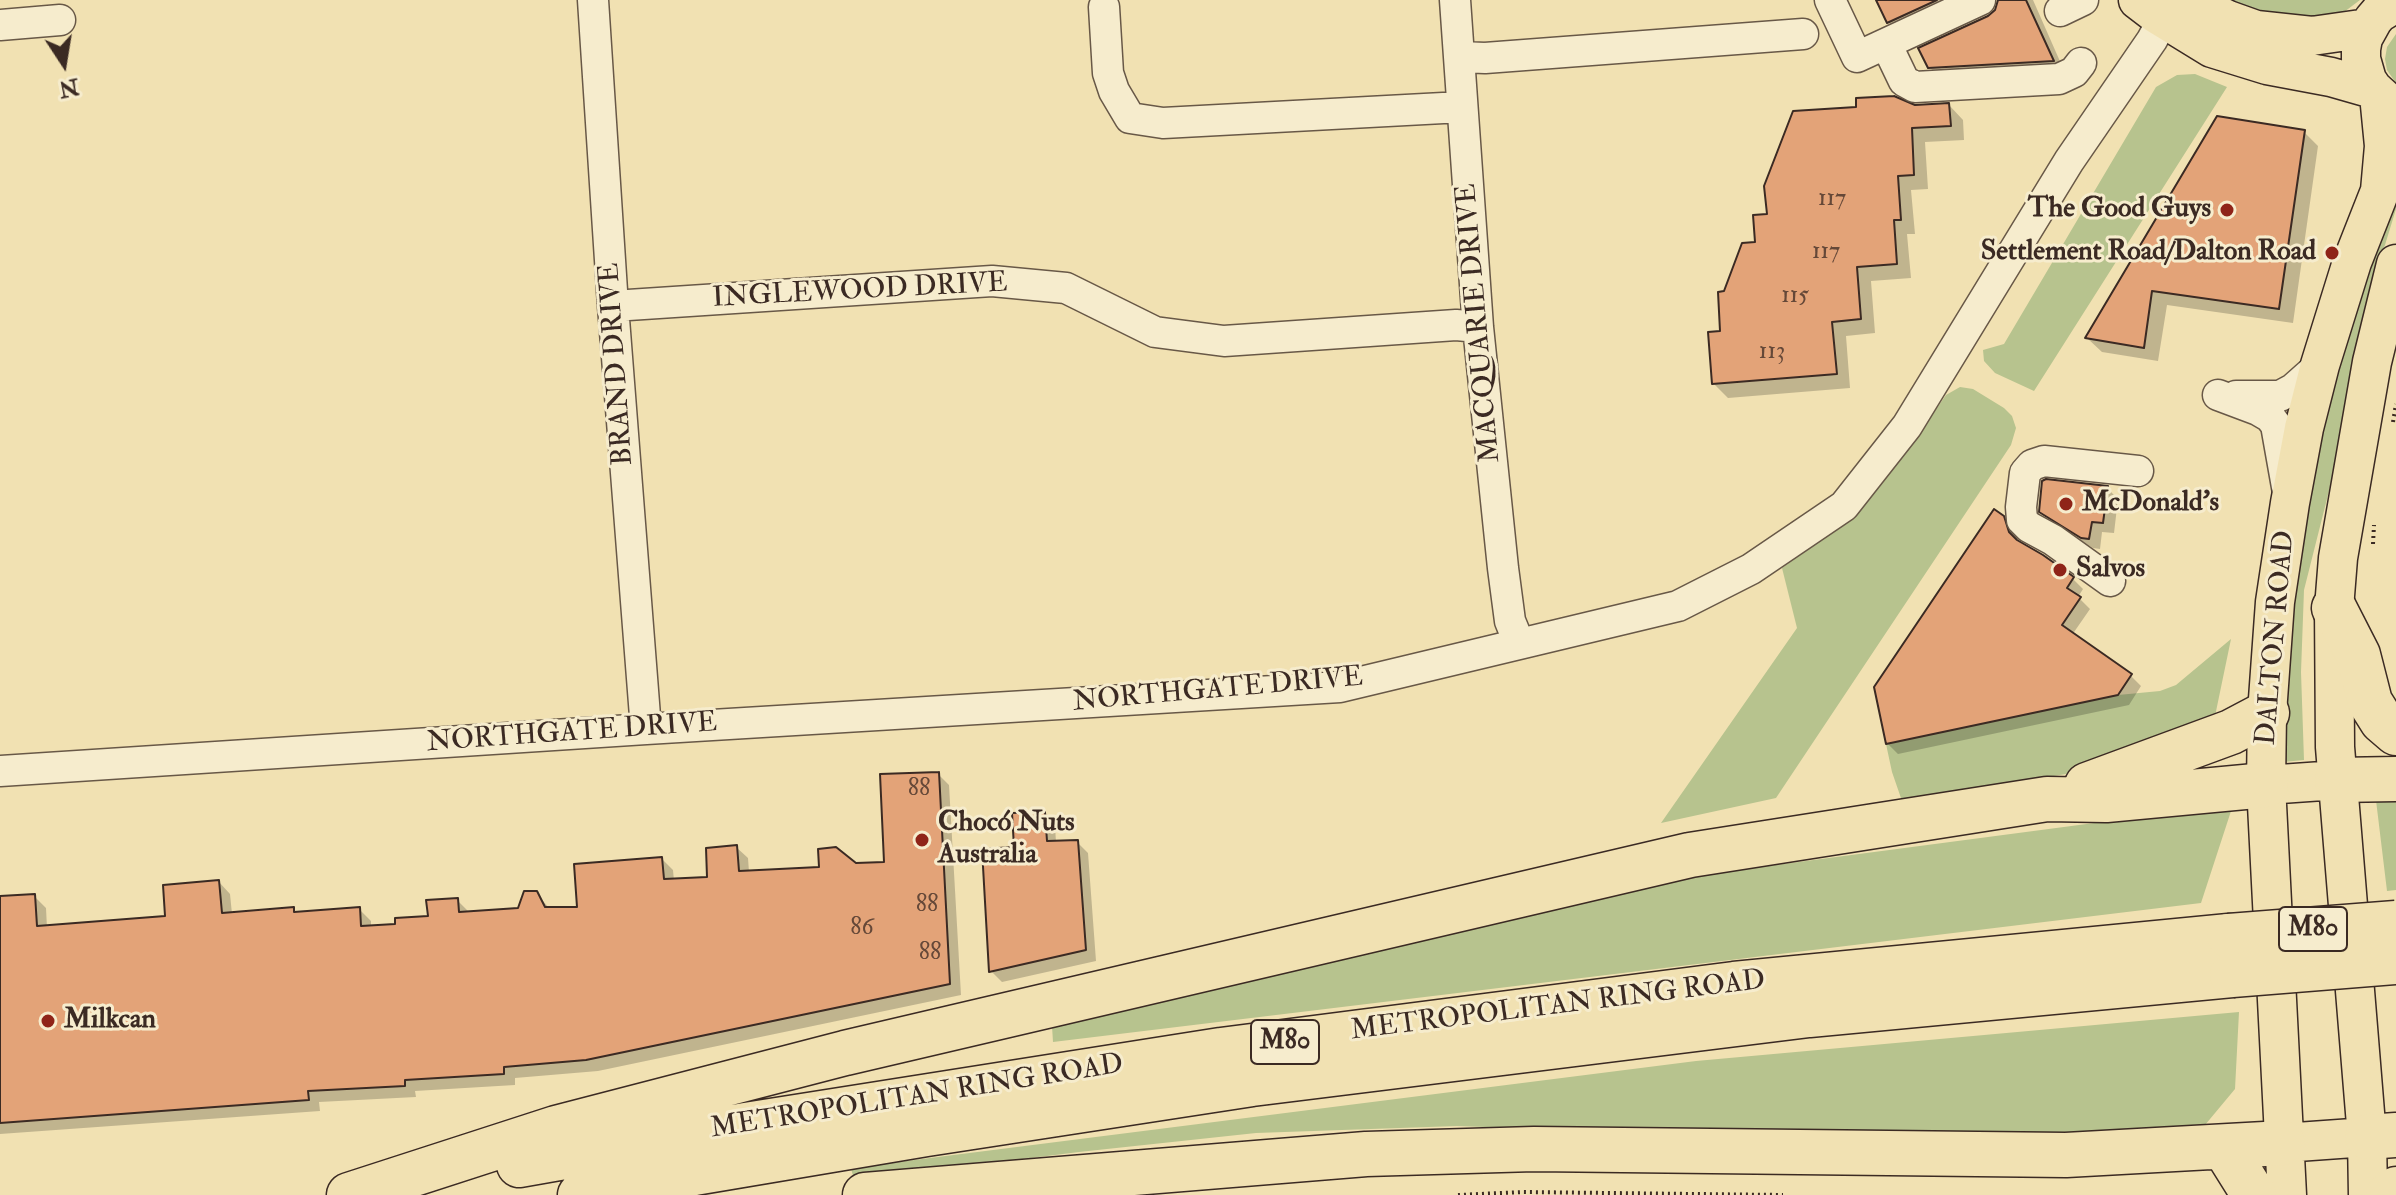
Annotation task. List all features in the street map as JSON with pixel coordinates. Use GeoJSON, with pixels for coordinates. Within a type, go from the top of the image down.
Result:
{"type":"FeatureCollection","features":[{"type":"Feature","properties":{"kind":"highway"},"geometry":{"type":"LineString","coordinates":[[2334,608],[2358,655],[2370,702],[2382,721],[2396,733]]}},
{"type":"Feature","properties":{"kind":"highway"},"geometry":{"type":"LineString","coordinates":[[2047,799],[2231,732],[2267,713]]}},
{"type":"Feature","properties":{"kind":"highway"},"geometry":{"type":"LineString","coordinates":[[2337,780],[2396,779]]}},
{"type":"Feature","properties":{"kind":"highway"},"geometry":{"type":"LineString","coordinates":[[348,1195],[556,1128],[845,1053],[1647,864],[1705,852],[2047,799],[2106,800],[2266,785]]}},
{"type":"Feature","properties":{"kind":"highway","name":"METROPOLITAN RING ROAD"},"geometry":{"type":"LineString","coordinates":[[580,1195],[910,1137],[1268,1082],[1794,1017],[2231,955],[2396,923]]}},
{"type":"Feature","properties":{"kind":"highway","name":"METROPOLITAN RING ROAD"},"geometry":{"type":"LineString","coordinates":[[348,1195],[746,1125],[1221,1050],[1734,984],[2231,955],[2396,962]]}},
{"type":"Feature","properties":{"kind":"highway"},"geometry":{"type":"LineString","coordinates":[[865,1195],[1366,1154],[1550,1149],[2066,1155],[2283,1143]]}},
{"type":"Feature","properties":{"kind":"highway"},"geometry":{"type":"LineString","coordinates":[[2224,1147],[2254,1195]]}},
{"type":"Feature","properties":{"kind":"highway"},"geometry":{"type":"LineString","coordinates":[[2388,1195],[2396,1189]]}},
{"type":"Feature","properties":{"kind":"main road"},"geometry":{"type":"LineString","coordinates":[[2166,5],[2256,30],[2312,36],[2382,11]]}},
{"type":"Feature","properties":{"kind":"main road"},"geometry":{"type":"LineString","coordinates":[[2166,5],[2212,48],[2240,58],[2331,77],[2382,97]]}},
{"type":"Feature","properties":{"kind":"main road","name":"DALTON ROAD"},"geometry":{"type":"LineString","coordinates":[[2287,1195],[2266,785],[2267,713],[2275,602],[2304,428],[2320,365],[2342,289],[2380,191],[2384,146],[2382,97],[2363,70],[2361,59],[2363,38],[2382,11]]}},
{"type":"Feature","properties":{"kind":"main road","name":"DALTON ROAD"},"geometry":{"type":"LineString","coordinates":[[2368,1195],[2381,1136],[2337,780],[2333,703],[2334,608],[2338,558],[2384,354],[2396,267]]}},
{"type":"Feature","properties":{"kind":"main road"},"geometry":{"type":"LineString","coordinates":[[2266,785],[2337,780]]}},
{"type":"Feature","properties":{"kind":"main road"},"geometry":{"type":"LineString","coordinates":[[2283,1143],[2381,1136]]}},
{"type":"Feature","properties":{"kind":"street","name":"BRAND DRIVE"},"geometry":{"type":"LineString","coordinates":[[593,0],[646,729]]}},
{"type":"Feature","properties":{"kind":"street","name":"MACQUARIE DRIVE"},"geometry":{"type":"LineString","coordinates":[[1455,0],[1478,327],[1503,568],[1510,621],[1519,643]]}},
{"type":"Feature","properties":{"kind":"street"},"geometry":{"type":"LineString","coordinates":[[1830,0],[1857,57],[1980,0]]}},
{"type":"Feature","properties":{"kind":"street","name":"NORTHGATE DRIVE"},"geometry":{"type":"LineString","coordinates":[[0,771],[1340,687],[1678,606],[1751,569],[1844,506],[1907,426],[2069,161],[2116,91],[2166,5]]}},
{"type":"Feature","properties":{"kind":"street"},"geometry":{"type":"LineString","coordinates":[[1104,7],[1108,73],[1114,91],[1130,118],[1163,123],[1462,107]]}},
{"type":"Feature","properties":{"kind":"street"},"geometry":{"type":"LineString","coordinates":[[0,25],[60,20]]}},
{"type":"Feature","properties":{"kind":"street"},"geometry":{"type":"LineString","coordinates":[[1460,57],[1485,58],[1803,34]]}},
{"type":"Feature","properties":{"kind":"street"},"geometry":{"type":"LineString","coordinates":[[1892,56],[1904,81],[1915,87],[2051,80],[2068,76],[2078,68],[2116,91]]}},
{"type":"Feature","properties":{"kind":"street","name":"INGLEWOOD DRIVE"},"geometry":{"type":"LineString","coordinates":[[613,306],[992,281],[1066,288],[1155,332],[1224,341],[1456,325],[1478,327]]}},
{"type":"Feature","properties":{"kind":"street"},"geometry":{"type":"LineString","coordinates":[[2290,503],[2276,425],[2258,410],[2218,395],[2280,396],[2293,389],[2320,365]]}},
{"type":"Feature","properties":{"kind":"street"},"geometry":{"type":"LineString","coordinates":[[2114,575],[2029,527],[2020,515],[2025,473],[2037,462],[2057,461],[2138,471]]}},
{"type":"Feature","properties":{"kind":"path"},"geometry":{"type":"LineString","coordinates":[[1458,1195],[1523,1192],[1783,1195]]}},
{"type":"Feature","properties":{"kind":"green space"},"geometry":{"type":"Polygon","coordinates":[[[2216,0],[2360,0],[2340,15],[2287,22],[2216,0]]]}},
{"type":"Feature","properties":{"kind":"green space"},"geometry":{"type":"Polygon","coordinates":[[[2396,34],[2396,83],[2387,70],[2385,59],[2387,47],[2396,34]]]}},
{"type":"Feature","properties":{"kind":"green space"},"geometry":{"type":"Polygon","coordinates":[[[2195,74],[2227,87],[2034,391],[1995,373],[1984,361],[1983,350],[2004,344],[2156,87],[2177,75],[2195,74]]]}},
{"type":"Feature","properties":{"kind":"green space"},"geometry":{"type":"Polygon","coordinates":[[[2396,190],[2396,209],[2381,258],[2304,590],[2301,672],[2304,760],[2283,762],[2294,573],[2334,373],[2396,190]]]}},
{"type":"Feature","properties":{"kind":"green space"},"geometry":{"type":"Polygon","coordinates":[[[1960,387],[1973,389],[2012,416],[2016,428],[2011,445],[1776,798],[1661,823],[1797,628],[1782,568],[1822,538],[1878,486],[1902,458],[1946,395],[1960,387]]]}},
{"type":"Feature","properties":{"kind":"green space"},"geometry":{"type":"Polygon","coordinates":[[[2231,639],[2214,721],[2072,773],[1902,801],[1886,744],[2118,695],[2160,691],[2176,685],[2231,639]]]}},
{"type":"Feature","properties":{"kind":"green space"},"geometry":{"type":"Polygon","coordinates":[[[2375,792],[2396,792],[2396,890],[2387,891],[2375,792]]]}},
{"type":"Feature","properties":{"kind":"green space"},"geometry":{"type":"Polygon","coordinates":[[[2232,808],[2201,903],[1053,1042],[1051,1010],[1639,883],[2170,813],[2232,808]]]}},
{"type":"Feature","properties":{"kind":"green space"},"geometry":{"type":"Polygon","coordinates":[[[2239,1012],[2235,1089],[2200,1131],[1928,1143],[1457,1126],[1256,1133],[854,1180],[851,1168],[1696,1061],[2239,1012]]]}},
{"type":"Feature","properties":{"kind":"building"},"geometry":{"type":"Polygon","coordinates":[[[1876,0],[1937,0],[1887,23],[1876,0]]]}},
{"type":"Feature","properties":{"kind":"building"},"geometry":{"type":"Polygon","coordinates":[[[1998,0],[2026,0],[2054,61],[1928,68],[1918,48],[1988,16],[1995,10],[1998,0]]]}},
{"type":"Feature","properties":{"kind":"building"},"geometry":{"type":"Polygon","coordinates":[[[1894,96],[1915,105],[1949,103],[1951,126],[1912,128],[1914,175],[1898,176],[1901,220],[1894,220],[1897,264],[1857,267],[1861,319],[1832,322],[1837,374],[1712,384],[1708,332],[1720,331],[1718,292],[1724,291],[1742,243],[1755,242],[1753,215],[1767,214],[1764,186],[1793,111],[1856,107],[1856,98],[1894,96]]]}},
{"type":"Feature","properties":{"kind":"building","name":"The Good Guys"},"geometry":{"type":"Polygon","coordinates":[[[2217,116],[2305,130],[2279,309],[2152,291],[2144,348],[2085,338],[2217,116]]]}},
{"type":"Feature","properties":{"kind":"building","name":"McDonald's"},"geometry":{"type":"Polygon","coordinates":[[[2042,481],[2108,486],[2103,523],[2092,522],[2089,539],[2081,538],[2039,512],[2042,481]]]}},
{"type":"Feature","properties":{"kind":"building"},"geometry":{"type":"Polygon","coordinates":[[[1994,509],[2004,516],[2009,532],[2017,540],[2074,577],[2067,588],[2081,597],[2062,625],[2132,674],[2118,695],[1886,744],[1874,687],[1994,509]]]}},
{"type":"Feature","properties":{"kind":"building"},"geometry":{"type":"Polygon","coordinates":[[[939,772],[950,984],[586,1060],[504,1067],[504,1074],[405,1080],[405,1086],[308,1091],[309,1100],[0,1123],[0,896],[35,894],[37,926],[165,916],[163,885],[219,880],[222,913],[294,907],[294,912],[360,907],[361,926],[395,924],[395,918],[428,916],[426,900],[458,898],[459,912],[518,908],[524,891],[537,891],[545,907],[577,907],[574,864],[662,857],[664,879],[707,877],[706,848],[737,845],[739,871],[819,867],[818,849],[836,847],[856,863],[884,862],[880,774],[939,772]]]}},
{"type":"Feature","properties":{"kind":"building"},"geometry":{"type":"Polygon","coordinates":[[[1045,812],[1047,841],[1078,840],[1086,950],[989,972],[982,849],[1014,847],[1012,813],[1045,812]]]}},
{"type":"Feature","properties":{"kind":"place","name":"The Good Guys"},"geometry":{"type":"Point","coordinates":[2227,210]}},
{"type":"Feature","properties":{"kind":"place","name":"Settlement Road/Dalton Road"},"geometry":{"type":"Point","coordinates":[2332,253]}},
{"type":"Feature","properties":{"kind":"place","name":"McDonald's"},"geometry":{"type":"Point","coordinates":[2066,504]}},
{"type":"Feature","properties":{"kind":"place","name":"Salvos"},"geometry":{"type":"Point","coordinates":[2060,570]}},
{"type":"Feature","properties":{"kind":"place","name":"Chocó Nuts Australia"},"geometry":{"type":"Point","coordinates":[922,840]}},
{"type":"Feature","properties":{"kind":"place","name":"Milkcan"},"geometry":{"type":"Point","coordinates":[48,1021]}}]}
